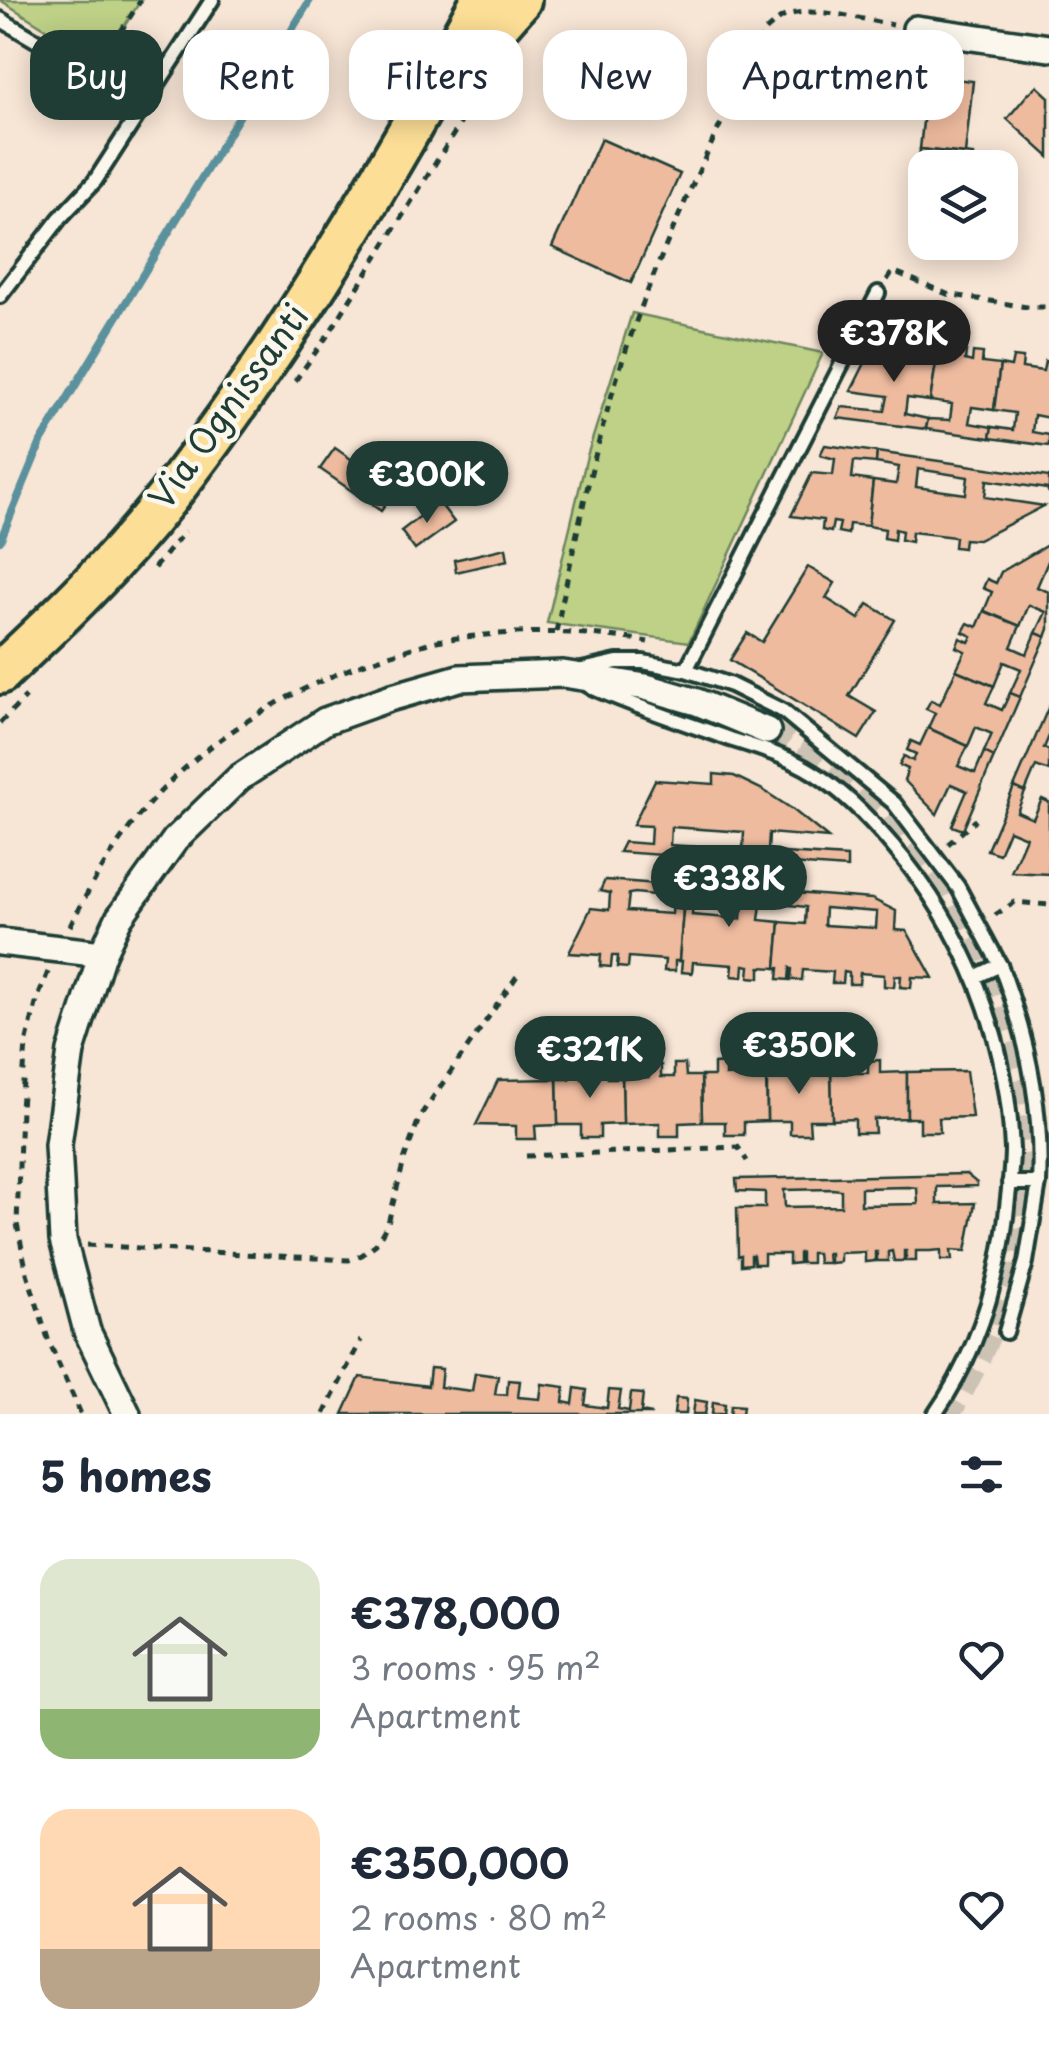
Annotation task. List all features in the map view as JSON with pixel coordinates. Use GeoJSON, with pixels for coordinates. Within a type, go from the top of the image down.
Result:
{"type":"FeatureCollection","features":[{"type":"Feature","properties":{"kind":"main road","name":"Via Ognissanti"},"geometry":{"type":"LineString","coordinates":[[466,30],[482,0]]}},
{"type":"Feature","properties":{"kind":"main road","name":"Via Ognissanti"},"geometry":{"type":"LineString","coordinates":[[493,30],[520,0]]}},
{"type":"Feature","properties":{"kind":"main road","name":"Via Ognissanti"},"geometry":{"type":"LineString","coordinates":[[0,674],[74,604],[166,500],[268,362],[416,120]]}},
{"type":"Feature","properties":{"kind":"street"},"geometry":{"type":"LineString","coordinates":[[916,29],[1049,48]]}},
{"type":"Feature","properties":{"kind":"street"},"geometry":{"type":"LineString","coordinates":[[127,1414],[87,1331],[64,1244],[58,1145],[71,1051],[102,954],[119,918],[175,840],[239,778],[325,722],[459,678],[563,674],[646,687],[767,730]]}},
{"type":"Feature","properties":{"kind":"street"},"geometry":{"type":"LineString","coordinates":[[0,942],[102,954]]}},
{"type":"Feature","properties":{"kind":"lane"},"geometry":{"type":"LineString","coordinates":[[163,76],[212,0]]}},
{"type":"Feature","properties":{"kind":"lane"},"geometry":{"type":"LineString","coordinates":[[0,19],[30,37]]}},
{"type":"Feature","properties":{"kind":"lane"},"geometry":{"type":"LineString","coordinates":[[0,296],[60,218],[95,181],[135,120]]}},
{"type":"Feature","properties":{"kind":"lane"},"geometry":{"type":"LineString","coordinates":[[686,670],[878,293]]}},
{"type":"Feature","properties":{"kind":"lane"},"geometry":{"type":"LineString","coordinates":[[563,674],[617,662],[643,662],[731,684],[782,711],[894,804],[958,887],[1000,965],[1019,1018],[1036,1098],[1038,1183],[1026,1262],[1006,1332]]}},
{"type":"Feature","properties":{"kind":"lane"},"geometry":{"type":"LineString","coordinates":[[563,674],[624,702],[784,757],[816,774],[878,829],[912,868],[941,912],[975,977],[997,1038],[1012,1152],[1003,1241],[982,1326],[967,1360],[934,1414]]}},
{"type":"Feature","properties":{"kind":"lane"},"geometry":{"type":"LineString","coordinates":[[975,977],[1000,965]]}},
{"type":"Feature","properties":{"kind":"lane"},"geometry":{"type":"LineString","coordinates":[[1009,1183],[1038,1183]]}},
{"type":"Feature","properties":{"kind":"path"},"geometry":{"type":"LineString","coordinates":[[122,30],[140,0]]}},
{"type":"Feature","properties":{"kind":"path"},"geometry":{"type":"LineString","coordinates":[[556,632],[581,512],[638,318],[699,172],[764,32],[794,12],[823,13],[916,29]]}},
{"type":"Feature","properties":{"kind":"path"},"geometry":{"type":"LineString","coordinates":[[878,293],[894,271],[947,294],[1049,307]]}},
{"type":"Feature","properties":{"kind":"path"},"geometry":{"type":"LineString","coordinates":[[81,1414],[49,1342],[27,1273],[17,1224],[26,1044],[37,1000],[58,949],[107,858],[142,813],[175,778],[229,733],[338,672],[390,654],[441,640],[556,632],[604,634],[695,652]]}},
{"type":"Feature","properties":{"kind":"path"},"geometry":{"type":"LineString","coordinates":[[935,854],[976,820]]}},
{"type":"Feature","properties":{"kind":"path"},"geometry":{"type":"LineString","coordinates":[[979,924],[1015,902],[1049,905]]}},
{"type":"Feature","properties":{"kind":"path"},"geometry":{"type":"LineString","coordinates":[[64,1244],[349,1260],[362,1255],[376,1244],[388,1223],[420,1116],[517,976]]}},
{"type":"Feature","properties":{"kind":"path"},"geometry":{"type":"LineString","coordinates":[[526,1156],[738,1147],[747,1161]]}},
{"type":"Feature","properties":{"kind":"path"},"geometry":{"type":"LineString","coordinates":[[324,1414],[361,1340]]}},
{"type":"Feature","properties":{"kind":"green space"},"geometry":{"type":"Polygon","coordinates":[[[0,0],[141,0],[122,30],[48,30],[0,0]]]}},
{"type":"Feature","properties":{"kind":"green space"},"geometry":{"type":"Polygon","coordinates":[[[632,313],[823,353],[689,642],[547,623],[587,456],[632,313]]]}},
{"type":"Feature","properties":{"kind":"building"},"geometry":{"type":"Polygon","coordinates":[[[964,80],[973,81],[965,150],[920,149],[923,120],[964,120],[964,80]]]}},
{"type":"Feature","properties":{"kind":"building"},"geometry":{"type":"Polygon","coordinates":[[[1037,86],[1049,97],[1049,157],[1007,119],[1037,86]]]}},
{"type":"Feature","properties":{"kind":"building"},"geometry":{"type":"Polygon","coordinates":[[[601,139],[680,174],[631,283],[552,247],[601,139]]]}},
{"type":"Feature","properties":{"kind":"building"},"geometry":{"type":"Polygon","coordinates":[[[893,341],[902,343],[901,352],[908,353],[910,344],[920,345],[918,354],[937,357],[930,401],[907,398],[905,414],[928,419],[926,429],[837,418],[842,407],[885,411],[888,396],[851,391],[872,349],[891,351],[893,341]]]}},
{"type":"Feature","properties":{"kind":"building"},"geometry":{"type":"Polygon","coordinates":[[[956,349],[966,351],[965,360],[972,362],[973,352],[983,353],[982,363],[1000,365],[994,410],[972,407],[969,423],[992,427],[990,438],[926,429],[928,419],[950,420],[952,404],[930,401],[937,357],[955,359],[956,349]]]}},
{"type":"Feature","properties":{"kind":"building"},"geometry":{"type":"Polygon","coordinates":[[[1013,357],[1023,358],[1022,368],[1043,371],[1045,361],[1049,362],[1049,418],[1034,415],[1032,432],[1049,435],[1049,446],[990,438],[992,427],[1013,430],[1015,413],[994,410],[1000,365],[1011,367],[1013,357]]]}},
{"type":"Feature","properties":{"kind":"building"},"geometry":{"type":"Polygon","coordinates":[[[825,445],[877,452],[876,463],[854,461],[852,478],[873,481],[868,526],[849,524],[848,534],[838,532],[840,523],[833,522],[831,532],[822,530],[823,520],[791,516],[812,473],[833,475],[835,459],[820,455],[825,445]]]}},
{"type":"Feature","properties":{"kind":"building"},"geometry":{"type":"Polygon","coordinates":[[[335,448],[396,490],[381,511],[320,469],[335,448]]]}},
{"type":"Feature","properties":{"kind":"building"},"geometry":{"type":"Polygon","coordinates":[[[877,452],[1049,477],[1049,493],[1047,489],[987,480],[985,497],[1044,506],[978,540],[964,539],[963,548],[954,547],[955,537],[912,532],[911,542],[901,540],[902,531],[895,529],[894,540],[884,538],[885,529],[868,526],[873,481],[896,484],[899,467],[876,463],[877,452]],[[918,469],[916,487],[966,494],[968,477],[918,469]]]}},
{"type":"Feature","properties":{"kind":"building"},"geometry":{"type":"Polygon","coordinates":[[[439,502],[454,522],[415,550],[401,531],[439,502]]]}},
{"type":"Feature","properties":{"kind":"building"},"geometry":{"type":"Polygon","coordinates":[[[1049,544],[1049,559],[1037,587],[1049,592],[1046,637],[1036,633],[1046,612],[1029,605],[1020,626],[984,611],[992,592],[983,588],[987,579],[996,583],[1001,572],[1049,544]]]}},
{"type":"Feature","properties":{"kind":"building"},"geometry":{"type":"Polygon","coordinates":[[[506,548],[508,560],[456,572],[454,560],[506,548]]]}},
{"type":"Feature","properties":{"kind":"building"},"geometry":{"type":"Polygon","coordinates":[[[808,567],[835,583],[826,598],[859,619],[868,604],[895,620],[849,696],[876,712],[859,739],[730,660],[747,633],[762,642],[808,567]]]}},
{"type":"Feature","properties":{"kind":"building"},"geometry":{"type":"Polygon","coordinates":[[[984,611],[1020,626],[1011,647],[1027,654],[1036,633],[1046,637],[1020,697],[1010,693],[1021,669],[1004,662],[994,686],[956,670],[965,651],[956,647],[960,638],[969,642],[972,636],[963,632],[968,623],[977,627],[984,611]]]}},
{"type":"Feature","properties":{"kind":"building"},"geometry":{"type":"Polygon","coordinates":[[[956,670],[994,686],[986,703],[1002,710],[1010,693],[1020,697],[994,757],[984,752],[992,734],[976,727],[968,746],[928,728],[935,713],[926,709],[931,700],[940,704],[956,670]]]}},
{"type":"Feature","properties":{"kind":"building"},"geometry":{"type":"Polygon","coordinates":[[[1049,706],[1049,736],[1044,748],[1049,750],[1049,771],[1036,766],[1025,792],[1014,787],[1049,706]]]}},
{"type":"Feature","properties":{"kind":"building"},"geometry":{"type":"Polygon","coordinates":[[[928,728],[968,746],[958,766],[975,773],[984,752],[994,757],[963,830],[952,826],[967,791],[951,784],[937,814],[904,780],[908,769],[899,765],[904,756],[913,761],[916,754],[907,750],[911,741],[920,745],[928,728]]]}},
{"type":"Feature","properties":{"kind":"building"},"geometry":{"type":"Polygon","coordinates":[[[714,774],[734,776],[792,809],[828,838],[769,833],[768,852],[847,857],[847,868],[619,852],[624,842],[650,844],[651,826],[633,825],[655,780],[714,784],[714,774]],[[671,827],[670,845],[743,850],[744,832],[671,827]]]}},
{"type":"Feature","properties":{"kind":"building"},"geometry":{"type":"Polygon","coordinates":[[[1014,787],[1025,792],[1017,812],[1033,819],[1042,799],[1049,802],[1049,874],[1011,872],[1026,837],[1009,830],[999,854],[987,850],[1014,787]]]}},
{"type":"Feature","properties":{"kind":"building"},"geometry":{"type":"Polygon","coordinates":[[[605,880],[685,886],[675,971],[664,971],[665,960],[629,957],[628,968],[617,967],[618,956],[612,956],[611,967],[600,966],[601,955],[569,953],[591,908],[609,910],[610,893],[600,891],[605,880]],[[629,894],[627,911],[672,914],[673,897],[629,894]]]}},
{"type":"Feature","properties":{"kind":"building"},"geometry":{"type":"Polygon","coordinates":[[[685,886],[782,892],[781,904],[761,904],[759,920],[780,922],[776,968],[760,967],[760,978],[749,977],[750,966],[744,965],[743,977],[732,976],[733,965],[693,962],[692,973],[681,972],[685,886]],[[693,899],[692,915],[741,919],[742,902],[693,899]]]}},
{"type":"Feature","properties":{"kind":"building"},"geometry":{"type":"Polygon","coordinates":[[[782,892],[872,899],[896,911],[895,930],[907,931],[933,978],[912,977],[911,988],[900,987],[901,976],[895,976],[894,987],[884,986],[884,975],[860,973],[859,984],[849,984],[849,973],[844,972],[843,983],[832,983],[833,972],[803,970],[802,980],[791,980],[790,968],[789,980],[778,979],[780,922],[805,924],[806,907],[781,904],[782,892]],[[825,908],[824,925],[876,928],[877,912],[825,908]]]}},
{"type":"Feature","properties":{"kind":"building"},"geometry":{"type":"Polygon","coordinates":[[[880,1060],[880,1073],[907,1072],[907,1118],[874,1119],[875,1133],[855,1133],[855,1119],[832,1120],[831,1073],[844,1073],[844,1061],[856,1061],[856,1073],[868,1073],[868,1061],[880,1060]]]}},
{"type":"Feature","properties":{"kind":"building"},"geometry":{"type":"Polygon","coordinates":[[[779,1062],[791,1062],[791,1074],[804,1074],[804,1062],[816,1062],[816,1074],[831,1073],[832,1120],[809,1120],[810,1134],[790,1134],[790,1121],[767,1121],[767,1075],[780,1074],[779,1062]]]}},
{"type":"Feature","properties":{"kind":"building"},"geometry":{"type":"Polygon","coordinates":[[[726,1063],[726,1076],[739,1075],[739,1063],[750,1063],[751,1075],[766,1074],[767,1121],[744,1122],[744,1135],[725,1135],[725,1122],[702,1122],[701,1076],[714,1076],[714,1064],[726,1063]]]}},
{"type":"Feature","properties":{"kind":"building"},"geometry":{"type":"Polygon","coordinates":[[[674,1064],[685,1064],[686,1076],[701,1076],[702,1122],[679,1123],[679,1136],[660,1136],[660,1123],[623,1124],[622,1078],[649,1077],[649,1065],[661,1065],[661,1077],[674,1077],[674,1064]]]}},
{"type":"Feature","properties":{"kind":"building"},"geometry":{"type":"Polygon","coordinates":[[[582,1066],[582,1079],[595,1078],[595,1066],[607,1066],[607,1078],[622,1078],[623,1124],[600,1125],[600,1138],[581,1138],[581,1125],[558,1125],[557,1079],[570,1079],[570,1067],[582,1066]]]}},
{"type":"Feature","properties":{"kind":"building"},"geometry":{"type":"Polygon","coordinates":[[[966,1071],[972,1117],[939,1118],[940,1132],[920,1132],[920,1118],[907,1118],[907,1072],[966,1071]]]}},
{"type":"Feature","properties":{"kind":"building"},"geometry":{"type":"Polygon","coordinates":[[[557,1079],[558,1125],[535,1126],[536,1139],[516,1139],[516,1126],[476,1125],[498,1080],[557,1079]]]}},
{"type":"Feature","properties":{"kind":"building"},"geometry":{"type":"Polygon","coordinates":[[[966,1174],[977,1186],[937,1187],[937,1204],[975,1203],[966,1251],[951,1250],[952,1260],[941,1260],[941,1250],[916,1251],[916,1261],[906,1261],[906,1251],[904,1261],[894,1261],[892,1251],[888,1252],[888,1261],[877,1261],[875,1252],[875,1261],[865,1262],[865,1252],[840,1253],[840,1262],[830,1263],[830,1253],[828,1263],[818,1263],[817,1253],[811,1253],[811,1263],[801,1263],[799,1253],[799,1263],[789,1264],[789,1254],[764,1254],[764,1264],[754,1264],[751,1255],[751,1264],[741,1265],[737,1208],[765,1208],[765,1192],[737,1191],[736,1179],[966,1174]],[[861,1188],[861,1205],[918,1204],[917,1188],[861,1188]],[[784,1190],[785,1207],[841,1206],[841,1190],[784,1190]]]}},
{"type":"Feature","properties":{"kind":"building"},"geometry":{"type":"Polygon","coordinates":[[[430,1368],[442,1369],[440,1387],[472,1391],[475,1373],[498,1376],[495,1394],[507,1395],[508,1380],[520,1381],[518,1397],[540,1399],[542,1384],[565,1387],[563,1402],[573,1404],[575,1388],[587,1390],[585,1405],[607,1408],[609,1390],[621,1391],[618,1409],[629,1411],[631,1393],[643,1394],[641,1412],[652,1414],[343,1414],[360,1377],[428,1386],[430,1368]]]}},
{"type":"Feature","properties":{"kind":"building"},"geometry":{"type":"Polygon","coordinates":[[[676,1398],[687,1399],[686,1414],[674,1414],[676,1398]]]}},
{"type":"Feature","properties":{"kind":"building"},"geometry":{"type":"Polygon","coordinates":[[[695,1400],[707,1402],[705,1414],[693,1414],[695,1400]]]}},
{"type":"Feature","properties":{"kind":"building"},"geometry":{"type":"Polygon","coordinates":[[[713,1402],[725,1404],[724,1414],[712,1414],[713,1402]]]}},
{"type":"Feature","properties":{"kind":"building"},"geometry":{"type":"Polygon","coordinates":[[[731,1405],[743,1406],[742,1414],[730,1414],[731,1405]]]}},
{"type":"Feature","properties":{"kind":"waterway"},"geometry":{"type":"LineString","coordinates":[[0,541],[41,442],[310,0]]}},
{"type":"Feature","properties":{"kind":"tunnel"},"geometry":{"type":"LineString","coordinates":[[767,731],[826,766],[881,812],[926,866],[963,927],[991,993],[1010,1063],[1019,1134],[1019,1206],[1009,1276],[983,1347],[948,1414]]}}]}
